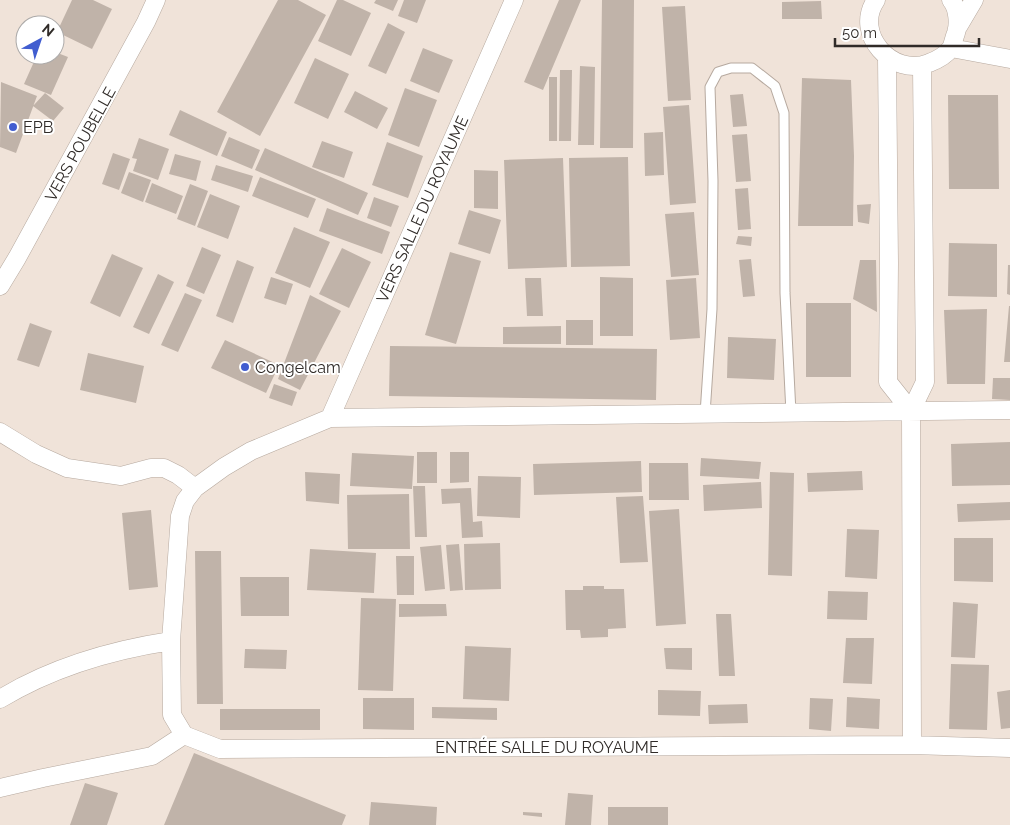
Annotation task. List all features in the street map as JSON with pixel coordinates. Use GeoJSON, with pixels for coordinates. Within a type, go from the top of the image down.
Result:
{"type":"FeatureCollection","features":[{"type":"Feature","properties":{"kind":"street","name":"VERS POUBELLE"},"geometry":{"type":"LineString","coordinates":[[0,286],[142,30],[156,0]]}},
{"type":"Feature","properties":{"kind":"street","name":"VERS SALLE DU ROYAUME"},"geometry":{"type":"LineString","coordinates":[[330,418],[514,0]]}},
{"type":"Feature","properties":{"kind":"street"},"geometry":{"type":"LineString","coordinates":[[876,0],[869,24],[874,43],[887,58],[905,66],[922,66],[938,60],[950,48],[958,26],[974,0]]}},
{"type":"Feature","properties":{"kind":"street"},"geometry":{"type":"LineString","coordinates":[[951,0],[954,4],[958,26]]}},
{"type":"Feature","properties":{"kind":"street"},"geometry":{"type":"LineString","coordinates":[[950,48],[1010,59]]}},
{"type":"Feature","properties":{"kind":"street"},"geometry":{"type":"LineString","coordinates":[[887,58],[888,382],[911,411]]}},
{"type":"Feature","properties":{"kind":"street"},"geometry":{"type":"LineString","coordinates":[[912,745],[911,411],[925,382],[922,66]]}},
{"type":"Feature","properties":{"kind":"street"},"geometry":{"type":"LineString","coordinates":[[0,788],[152,756],[184,735],[172,715],[171,641],[180,516],[184,501],[194,488],[251,451],[330,418],[1010,410]]}},
{"type":"Feature","properties":{"kind":"street"},"geometry":{"type":"LineString","coordinates":[[0,432],[36,454],[67,468],[121,476],[151,468],[164,468],[178,475],[194,488]]}},
{"type":"Feature","properties":{"kind":"street"},"geometry":{"type":"LineString","coordinates":[[0,699],[21,687],[102,656],[171,641]]}},
{"type":"Feature","properties":{"kind":"street","name":"ENTRÉE SALLE DU ROYAUME"},"geometry":{"type":"LineString","coordinates":[[184,735],[220,749],[912,745],[1010,748]]}},
{"type":"Feature","properties":{"kind":"lane"},"geometry":{"type":"LineString","coordinates":[[705,414],[712,309],[710,87],[718,72],[731,68],[752,68],[775,86],[784,113],[785,293],[791,413]]}},
{"type":"Feature","properties":{"kind":"building"},"geometry":{"type":"Polygon","coordinates":[[[72,0],[93,0],[112,9],[92,49],[65,36],[65,15],[72,0]]]}},
{"type":"Feature","properties":{"kind":"building"},"geometry":{"type":"Polygon","coordinates":[[[278,0],[298,0],[326,15],[260,136],[217,112],[278,0]]]}},
{"type":"Feature","properties":{"kind":"building"},"geometry":{"type":"Polygon","coordinates":[[[337,0],[343,0],[371,13],[351,56],[318,41],[337,0]]]}},
{"type":"Feature","properties":{"kind":"building"},"geometry":{"type":"Polygon","coordinates":[[[376,0],[398,0],[393,11],[374,3],[376,0]]]}},
{"type":"Feature","properties":{"kind":"building"},"geometry":{"type":"Polygon","coordinates":[[[404,0],[426,0],[417,23],[398,16],[404,0]]]}},
{"type":"Feature","properties":{"kind":"building"},"geometry":{"type":"Polygon","coordinates":[[[559,0],[581,0],[543,90],[524,82],[559,0]]]}},
{"type":"Feature","properties":{"kind":"building"},"geometry":{"type":"Polygon","coordinates":[[[602,0],[634,0],[633,148],[600,148],[602,0]]]}},
{"type":"Feature","properties":{"kind":"building"},"geometry":{"type":"Polygon","coordinates":[[[821,1],[822,19],[782,19],[782,2],[821,1]]]}},
{"type":"Feature","properties":{"kind":"building"},"geometry":{"type":"Polygon","coordinates":[[[685,6],[691,100],[668,101],[662,7],[685,6]]]}},
{"type":"Feature","properties":{"kind":"building"},"geometry":{"type":"Polygon","coordinates":[[[388,23],[405,32],[386,74],[368,66],[388,23]]]}},
{"type":"Feature","properties":{"kind":"building"},"geometry":{"type":"Polygon","coordinates":[[[423,48],[453,60],[439,93],[410,81],[423,48]]]}},
{"type":"Feature","properties":{"kind":"building"},"geometry":{"type":"Polygon","coordinates":[[[315,58],[349,74],[328,119],[294,103],[315,58]]]}},
{"type":"Feature","properties":{"kind":"building"},"geometry":{"type":"Polygon","coordinates":[[[33,65],[64,65],[51,95],[24,84],[33,65]]]}},
{"type":"Feature","properties":{"kind":"building"},"geometry":{"type":"Polygon","coordinates":[[[580,66],[595,67],[594,145],[578,145],[580,66]]]}},
{"type":"Feature","properties":{"kind":"building"},"geometry":{"type":"Polygon","coordinates":[[[560,70],[572,70],[571,141],[559,141],[560,70]]]}},
{"type":"Feature","properties":{"kind":"building"},"geometry":{"type":"Polygon","coordinates":[[[549,77],[557,77],[557,141],[549,141],[549,77]]]}},
{"type":"Feature","properties":{"kind":"building"},"geometry":{"type":"Polygon","coordinates":[[[802,78],[851,80],[854,156],[853,226],[798,226],[802,78]]]}},
{"type":"Feature","properties":{"kind":"building","name":"EPB"},"geometry":{"type":"Polygon","coordinates":[[[1,82],[37,96],[16,153],[0,147],[1,82]]]}},
{"type":"Feature","properties":{"kind":"building"},"geometry":{"type":"Polygon","coordinates":[[[405,88],[437,100],[419,147],[388,135],[405,88]]]}},
{"type":"Feature","properties":{"kind":"building"},"geometry":{"type":"Polygon","coordinates":[[[355,91],[388,108],[377,129],[344,112],[355,91]]]}},
{"type":"Feature","properties":{"kind":"building"},"geometry":{"type":"Polygon","coordinates":[[[45,93],[64,108],[53,121],[33,106],[45,93]]]}},
{"type":"Feature","properties":{"kind":"building"},"geometry":{"type":"Polygon","coordinates":[[[743,94],[747,126],[733,127],[730,95],[743,94]]]}},
{"type":"Feature","properties":{"kind":"building"},"geometry":{"type":"Polygon","coordinates":[[[948,95],[998,95],[999,189],[949,189],[948,95]]]}},
{"type":"Feature","properties":{"kind":"building"},"geometry":{"type":"Polygon","coordinates":[[[689,105],[696,203],[670,205],[663,107],[689,105]]]}},
{"type":"Feature","properties":{"kind":"building"},"geometry":{"type":"Polygon","coordinates":[[[180,110],[227,132],[217,156],[169,135],[180,110]]]}},
{"type":"Feature","properties":{"kind":"building"},"geometry":{"type":"Polygon","coordinates":[[[663,132],[664,175],[645,176],[644,133],[663,132]]]}},
{"type":"Feature","properties":{"kind":"building"},"geometry":{"type":"Polygon","coordinates":[[[747,134],[751,181],[736,182],[732,135],[747,134]]]}},
{"type":"Feature","properties":{"kind":"building"},"geometry":{"type":"Polygon","coordinates":[[[229,137],[260,150],[252,169],[221,156],[229,137]]]}},
{"type":"Feature","properties":{"kind":"building"},"geometry":{"type":"Polygon","coordinates":[[[139,138],[169,149],[158,180],[133,171],[137,159],[132,158],[139,138]]]}},
{"type":"Feature","properties":{"kind":"building"},"geometry":{"type":"Polygon","coordinates":[[[322,141],[353,152],[344,178],[312,167],[322,141]]]}},
{"type":"Feature","properties":{"kind":"building"},"geometry":{"type":"Polygon","coordinates":[[[387,142],[423,156],[408,198],[372,185],[387,142]]]}},
{"type":"Feature","properties":{"kind":"building"},"geometry":{"type":"Polygon","coordinates":[[[265,148],[368,193],[358,215],[255,170],[265,148]]]}},
{"type":"Feature","properties":{"kind":"building"},"geometry":{"type":"Polygon","coordinates":[[[113,153],[130,159],[119,190],[102,184],[113,153]]]}},
{"type":"Feature","properties":{"kind":"building"},"geometry":{"type":"Polygon","coordinates":[[[175,154],[201,161],[196,181],[169,174],[175,154]]]}},
{"type":"Feature","properties":{"kind":"building"},"geometry":{"type":"Polygon","coordinates":[[[628,157],[630,266],[571,267],[569,158],[628,157]]]}},
{"type":"Feature","properties":{"kind":"building"},"geometry":{"type":"Polygon","coordinates":[[[563,158],[567,267],[508,269],[504,160],[563,158]]]}},
{"type":"Feature","properties":{"kind":"building"},"geometry":{"type":"Polygon","coordinates":[[[216,165],[253,176],[248,192],[211,180],[216,165]]]}},
{"type":"Feature","properties":{"kind":"building"},"geometry":{"type":"Polygon","coordinates":[[[474,170],[498,171],[498,209],[474,208],[474,170]]]}},
{"type":"Feature","properties":{"kind":"building"},"geometry":{"type":"Polygon","coordinates":[[[129,172],[151,180],[143,202],[121,193],[129,172]]]}},
{"type":"Feature","properties":{"kind":"building"},"geometry":{"type":"Polygon","coordinates":[[[260,177],[316,199],[308,218],[252,196],[260,177]]]}},
{"type":"Feature","properties":{"kind":"building"},"geometry":{"type":"Polygon","coordinates":[[[152,183],[183,196],[176,214],[145,202],[152,183]]]}},
{"type":"Feature","properties":{"kind":"building"},"geometry":{"type":"Polygon","coordinates":[[[190,184],[208,191],[195,226],[177,219],[190,184]]]}},
{"type":"Feature","properties":{"kind":"building"},"geometry":{"type":"Polygon","coordinates":[[[748,188],[751,229],[738,230],[735,189],[748,188]]]}},
{"type":"Feature","properties":{"kind":"building"},"geometry":{"type":"Polygon","coordinates":[[[210,194],[240,206],[228,239],[197,227],[210,194]]]}},
{"type":"Feature","properties":{"kind":"building"},"geometry":{"type":"Polygon","coordinates":[[[374,197],[399,206],[391,227],[367,218],[374,197]]]}},
{"type":"Feature","properties":{"kind":"building"},"geometry":{"type":"Polygon","coordinates":[[[871,204],[869,224],[858,222],[857,205],[871,204]]]}},
{"type":"Feature","properties":{"kind":"building"},"geometry":{"type":"Polygon","coordinates":[[[327,208],[390,232],[382,254],[319,231],[327,208]]]}},
{"type":"Feature","properties":{"kind":"building"},"geometry":{"type":"Polygon","coordinates":[[[469,210],[501,220],[490,254],[458,244],[469,210]]]}},
{"type":"Feature","properties":{"kind":"building"},"geometry":{"type":"Polygon","coordinates":[[[694,212],[699,275],[671,277],[665,214],[694,212]]]}},
{"type":"Feature","properties":{"kind":"building"},"geometry":{"type":"Polygon","coordinates":[[[294,227],[330,242],[310,288],[275,273],[294,227]]]}},
{"type":"Feature","properties":{"kind":"building"},"geometry":{"type":"Polygon","coordinates":[[[738,236],[752,237],[751,246],[736,244],[738,236]]]}},
{"type":"Feature","properties":{"kind":"building"},"geometry":{"type":"Polygon","coordinates":[[[949,243],[997,244],[997,297],[948,296],[949,243]]]}},
{"type":"Feature","properties":{"kind":"building"},"geometry":{"type":"Polygon","coordinates":[[[202,247],[221,255],[204,294],[186,286],[202,247]]]}},
{"type":"Feature","properties":{"kind":"building"},"geometry":{"type":"Polygon","coordinates":[[[342,248],[371,262],[349,308],[319,294],[342,248]]]}},
{"type":"Feature","properties":{"kind":"building"},"geometry":{"type":"Polygon","coordinates":[[[450,252],[481,261],[456,344],[425,335],[450,252]]]}},
{"type":"Feature","properties":{"kind":"building"},"geometry":{"type":"Polygon","coordinates":[[[112,254],[143,268],[120,317],[90,303],[112,254]]]}},
{"type":"Feature","properties":{"kind":"building"},"geometry":{"type":"Polygon","coordinates":[[[751,259],[755,296],[743,297],[739,260],[751,259]]]}},
{"type":"Feature","properties":{"kind":"building"},"geometry":{"type":"Polygon","coordinates":[[[237,260],[254,267],[233,323],[216,316],[237,260]]]}},
{"type":"Feature","properties":{"kind":"building"},"geometry":{"type":"Polygon","coordinates":[[[860,260],[876,260],[877,312],[853,299],[860,260]]]}},
{"type":"Feature","properties":{"kind":"building"},"geometry":{"type":"Polygon","coordinates":[[[1008,265],[1010,265],[1010,295],[1007,294],[1008,265]]]}},
{"type":"Feature","properties":{"kind":"building"},"geometry":{"type":"Polygon","coordinates":[[[158,274],[174,282],[149,334],[133,327],[158,274]]]}},
{"type":"Feature","properties":{"kind":"building"},"geometry":{"type":"Polygon","coordinates":[[[271,277],[293,284],[286,305],[264,298],[271,277]]]}},
{"type":"Feature","properties":{"kind":"building"},"geometry":{"type":"Polygon","coordinates":[[[600,277],[633,278],[633,336],[600,336],[600,277]]]}},
{"type":"Feature","properties":{"kind":"building"},"geometry":{"type":"Polygon","coordinates":[[[525,278],[541,278],[543,316],[527,316],[525,278]]]}},
{"type":"Feature","properties":{"kind":"building"},"geometry":{"type":"Polygon","coordinates":[[[696,278],[700,338],[670,340],[666,280],[696,278]]]}},
{"type":"Feature","properties":{"kind":"building"},"geometry":{"type":"Polygon","coordinates":[[[185,293],[202,300],[178,352],[161,345],[185,293]]]}},
{"type":"Feature","properties":{"kind":"building"},"geometry":{"type":"Polygon","coordinates":[[[310,295],[341,311],[300,390],[278,379],[310,295]]]}},
{"type":"Feature","properties":{"kind":"building"},"geometry":{"type":"Polygon","coordinates":[[[806,303],[851,303],[851,377],[806,377],[806,303]]]}},
{"type":"Feature","properties":{"kind":"building"},"geometry":{"type":"Polygon","coordinates":[[[1009,306],[1010,362],[1004,362],[1009,306]]]}},
{"type":"Feature","properties":{"kind":"building"},"geometry":{"type":"Polygon","coordinates":[[[987,309],[985,384],[947,384],[944,310],[987,309]]]}},
{"type":"Feature","properties":{"kind":"building"},"geometry":{"type":"Polygon","coordinates":[[[566,320],[593,320],[593,345],[566,345],[566,320]]]}},
{"type":"Feature","properties":{"kind":"building"},"geometry":{"type":"Polygon","coordinates":[[[30,323],[52,331],[39,367],[17,360],[30,323]]]}},
{"type":"Feature","properties":{"kind":"building"},"geometry":{"type":"Polygon","coordinates":[[[561,326],[561,344],[503,344],[503,327],[561,326]]]}},
{"type":"Feature","properties":{"kind":"building"},"geometry":{"type":"Polygon","coordinates":[[[728,337],[776,339],[774,380],[727,378],[728,337]]]}},
{"type":"Feature","properties":{"kind":"building","name":"Congelcam"},"geometry":{"type":"Polygon","coordinates":[[[225,340],[279,365],[266,393],[211,368],[225,340]]]}},
{"type":"Feature","properties":{"kind":"building"},"geometry":{"type":"Polygon","coordinates":[[[390,346],[657,349],[656,400],[389,396],[390,346]]]}},
{"type":"Feature","properties":{"kind":"building"},"geometry":{"type":"Polygon","coordinates":[[[88,353],[144,366],[136,403],[80,390],[88,353]]]}},
{"type":"Feature","properties":{"kind":"building"},"geometry":{"type":"Polygon","coordinates":[[[993,378],[1010,378],[1010,400],[992,399],[993,378]]]}},
{"type":"Feature","properties":{"kind":"building"},"geometry":{"type":"Polygon","coordinates":[[[274,384],[297,392],[292,406],[269,398],[274,384]]]}},
{"type":"Feature","properties":{"kind":"building"},"geometry":{"type":"Polygon","coordinates":[[[1010,442],[1010,485],[952,486],[951,444],[1010,442]]]}},
{"type":"Feature","properties":{"kind":"building"},"geometry":{"type":"Polygon","coordinates":[[[417,452],[437,452],[437,483],[417,483],[417,452]]]}},
{"type":"Feature","properties":{"kind":"building"},"geometry":{"type":"Polygon","coordinates":[[[450,452],[469,452],[469,482],[450,483],[450,452]]]}},
{"type":"Feature","properties":{"kind":"building"},"geometry":{"type":"Polygon","coordinates":[[[352,453],[414,456],[412,489],[350,486],[352,453]]]}},
{"type":"Feature","properties":{"kind":"building"},"geometry":{"type":"Polygon","coordinates":[[[701,458],[761,462],[759,479],[700,476],[701,458]]]}},
{"type":"Feature","properties":{"kind":"building"},"geometry":{"type":"Polygon","coordinates":[[[641,461],[642,492],[534,495],[533,464],[641,461]]]}},
{"type":"Feature","properties":{"kind":"building"},"geometry":{"type":"Polygon","coordinates":[[[649,463],[688,463],[689,500],[649,500],[649,463]]]}},
{"type":"Feature","properties":{"kind":"building"},"geometry":{"type":"Polygon","coordinates":[[[862,471],[863,490],[808,492],[807,473],[862,471]]]}},
{"type":"Feature","properties":{"kind":"building"},"geometry":{"type":"Polygon","coordinates":[[[305,472],[340,474],[339,504],[306,501],[305,472]]]}},
{"type":"Feature","properties":{"kind":"building"},"geometry":{"type":"Polygon","coordinates":[[[770,472],[794,473],[792,576],[768,575],[770,472]]]}},
{"type":"Feature","properties":{"kind":"building"},"geometry":{"type":"Polygon","coordinates":[[[478,476],[521,477],[520,518],[477,516],[478,476]]]}},
{"type":"Feature","properties":{"kind":"building"},"geometry":{"type":"Polygon","coordinates":[[[761,482],[762,508],[704,511],[703,485],[761,482]]]}},
{"type":"Feature","properties":{"kind":"building"},"geometry":{"type":"Polygon","coordinates":[[[413,486],[425,486],[427,537],[415,537],[413,486]]]}},
{"type":"Feature","properties":{"kind":"building"},"geometry":{"type":"Polygon","coordinates":[[[471,488],[473,522],[482,521],[483,537],[462,538],[460,503],[442,504],[441,489],[471,488]]]}},
{"type":"Feature","properties":{"kind":"building"},"geometry":{"type":"Polygon","coordinates":[[[409,494],[410,549],[348,549],[347,495],[409,494]]]}},
{"type":"Feature","properties":{"kind":"building"},"geometry":{"type":"Polygon","coordinates":[[[643,496],[648,562],[620,563],[616,497],[643,496]]]}},
{"type":"Feature","properties":{"kind":"building"},"geometry":{"type":"Polygon","coordinates":[[[1010,502],[1010,520],[958,522],[957,504],[1010,502]]]}},
{"type":"Feature","properties":{"kind":"building"},"geometry":{"type":"Polygon","coordinates":[[[679,509],[686,624],[656,626],[649,511],[679,509]]]}},
{"type":"Feature","properties":{"kind":"building"},"geometry":{"type":"Polygon","coordinates":[[[151,510],[158,587],[129,590],[122,513],[151,510]]]}},
{"type":"Feature","properties":{"kind":"building"},"geometry":{"type":"Polygon","coordinates":[[[847,529],[879,530],[877,579],[845,577],[847,529]]]}},
{"type":"Feature","properties":{"kind":"building"},"geometry":{"type":"Polygon","coordinates":[[[954,538],[993,538],[993,582],[954,581],[954,538]]]}},
{"type":"Feature","properties":{"kind":"building"},"geometry":{"type":"Polygon","coordinates":[[[500,543],[501,589],[465,590],[464,544],[500,543]]]}},
{"type":"Feature","properties":{"kind":"building"},"geometry":{"type":"Polygon","coordinates":[[[459,544],[463,590],[450,591],[446,545],[459,544]]]}},
{"type":"Feature","properties":{"kind":"building"},"geometry":{"type":"Polygon","coordinates":[[[441,545],[445,589],[425,591],[420,547],[441,545]]]}},
{"type":"Feature","properties":{"kind":"building"},"geometry":{"type":"Polygon","coordinates":[[[310,549],[376,553],[374,593],[307,590],[310,549]]]}},
{"type":"Feature","properties":{"kind":"building"},"geometry":{"type":"Polygon","coordinates":[[[195,551],[221,551],[223,704],[197,704],[195,551]]]}},
{"type":"Feature","properties":{"kind":"building"},"geometry":{"type":"Polygon","coordinates":[[[396,556],[414,556],[414,595],[397,595],[396,556]]]}},
{"type":"Feature","properties":{"kind":"building"},"geometry":{"type":"Polygon","coordinates":[[[240,577],[289,577],[289,616],[241,616],[240,577]]]}},
{"type":"Feature","properties":{"kind":"building"},"geometry":{"type":"Polygon","coordinates":[[[583,586],[604,586],[604,589],[624,589],[626,628],[608,629],[608,637],[581,638],[580,630],[566,630],[565,590],[583,590],[583,586]]]}},
{"type":"Feature","properties":{"kind":"building"},"geometry":{"type":"Polygon","coordinates":[[[828,591],[868,592],[867,620],[827,619],[828,591]]]}},
{"type":"Feature","properties":{"kind":"building"},"geometry":{"type":"Polygon","coordinates":[[[361,598],[396,599],[393,691],[358,690],[361,598]]]}},
{"type":"Feature","properties":{"kind":"building"},"geometry":{"type":"Polygon","coordinates":[[[953,602],[978,604],[975,658],[951,657],[953,602]]]}},
{"type":"Feature","properties":{"kind":"building"},"geometry":{"type":"Polygon","coordinates":[[[399,604],[446,604],[447,616],[399,617],[399,604]]]}},
{"type":"Feature","properties":{"kind":"building"},"geometry":{"type":"Polygon","coordinates":[[[716,614],[731,614],[735,676],[719,676],[716,614]]]}},
{"type":"Feature","properties":{"kind":"building"},"geometry":{"type":"Polygon","coordinates":[[[846,638],[874,638],[872,684],[843,683],[846,638]]]}},
{"type":"Feature","properties":{"kind":"building"},"geometry":{"type":"Polygon","coordinates":[[[465,646],[511,648],[509,701],[463,699],[465,646]]]}},
{"type":"Feature","properties":{"kind":"building"},"geometry":{"type":"Polygon","coordinates":[[[664,648],[692,648],[692,670],[666,669],[664,648]]]}},
{"type":"Feature","properties":{"kind":"building"},"geometry":{"type":"Polygon","coordinates":[[[245,649],[287,650],[286,669],[244,668],[245,649]]]}},
{"type":"Feature","properties":{"kind":"building"},"geometry":{"type":"Polygon","coordinates":[[[951,664],[989,665],[987,730],[949,729],[951,664]]]}},
{"type":"Feature","properties":{"kind":"building"},"geometry":{"type":"Polygon","coordinates":[[[658,690],[701,691],[700,716],[658,715],[658,690]]]}},
{"type":"Feature","properties":{"kind":"building"},"geometry":{"type":"Polygon","coordinates":[[[1010,690],[1010,728],[1001,729],[997,692],[1010,690]]]}},
{"type":"Feature","properties":{"kind":"building"},"geometry":{"type":"Polygon","coordinates":[[[847,697],[880,699],[879,729],[846,727],[847,697]]]}},
{"type":"Feature","properties":{"kind":"building"},"geometry":{"type":"Polygon","coordinates":[[[363,698],[414,698],[414,730],[363,729],[363,698]]]}},
{"type":"Feature","properties":{"kind":"building"},"geometry":{"type":"Polygon","coordinates":[[[810,698],[833,699],[831,731],[809,729],[810,698]]]}},
{"type":"Feature","properties":{"kind":"building"},"geometry":{"type":"Polygon","coordinates":[[[747,704],[748,723],[709,724],[708,705],[747,704]]]}},
{"type":"Feature","properties":{"kind":"building"},"geometry":{"type":"Polygon","coordinates":[[[432,707],[497,708],[497,720],[432,718],[432,707]]]}},
{"type":"Feature","properties":{"kind":"building"},"geometry":{"type":"Polygon","coordinates":[[[220,709],[320,709],[320,730],[220,730],[220,709]]]}},
{"type":"Feature","properties":{"kind":"building"},"geometry":{"type":"Polygon","coordinates":[[[194,753],[346,815],[342,825],[164,825],[194,753]]]}},
{"type":"Feature","properties":{"kind":"building"},"geometry":{"type":"Polygon","coordinates":[[[85,783],[118,793],[107,825],[70,825],[85,783]]]}},
{"type":"Feature","properties":{"kind":"building"},"geometry":{"type":"Polygon","coordinates":[[[568,793],[593,795],[591,825],[565,825],[568,793]]]}},
{"type":"Feature","properties":{"kind":"building"},"geometry":{"type":"Polygon","coordinates":[[[371,802],[437,807],[436,825],[369,825],[371,802]]]}},
{"type":"Feature","properties":{"kind":"building"},"geometry":{"type":"Polygon","coordinates":[[[608,807],[668,807],[668,825],[608,825],[608,807]]]}},
{"type":"Feature","properties":{"kind":"building"},"geometry":{"type":"Polygon","coordinates":[[[523,812],[542,813],[542,817],[523,815],[523,812]]]}},
{"type":"Feature","properties":{"kind":"place","name":"EPB"},"geometry":{"type":"Point","coordinates":[13,127]}},
{"type":"Feature","properties":{"kind":"place","name":"Congelcam"},"geometry":{"type":"Point","coordinates":[245,367]}}]}
